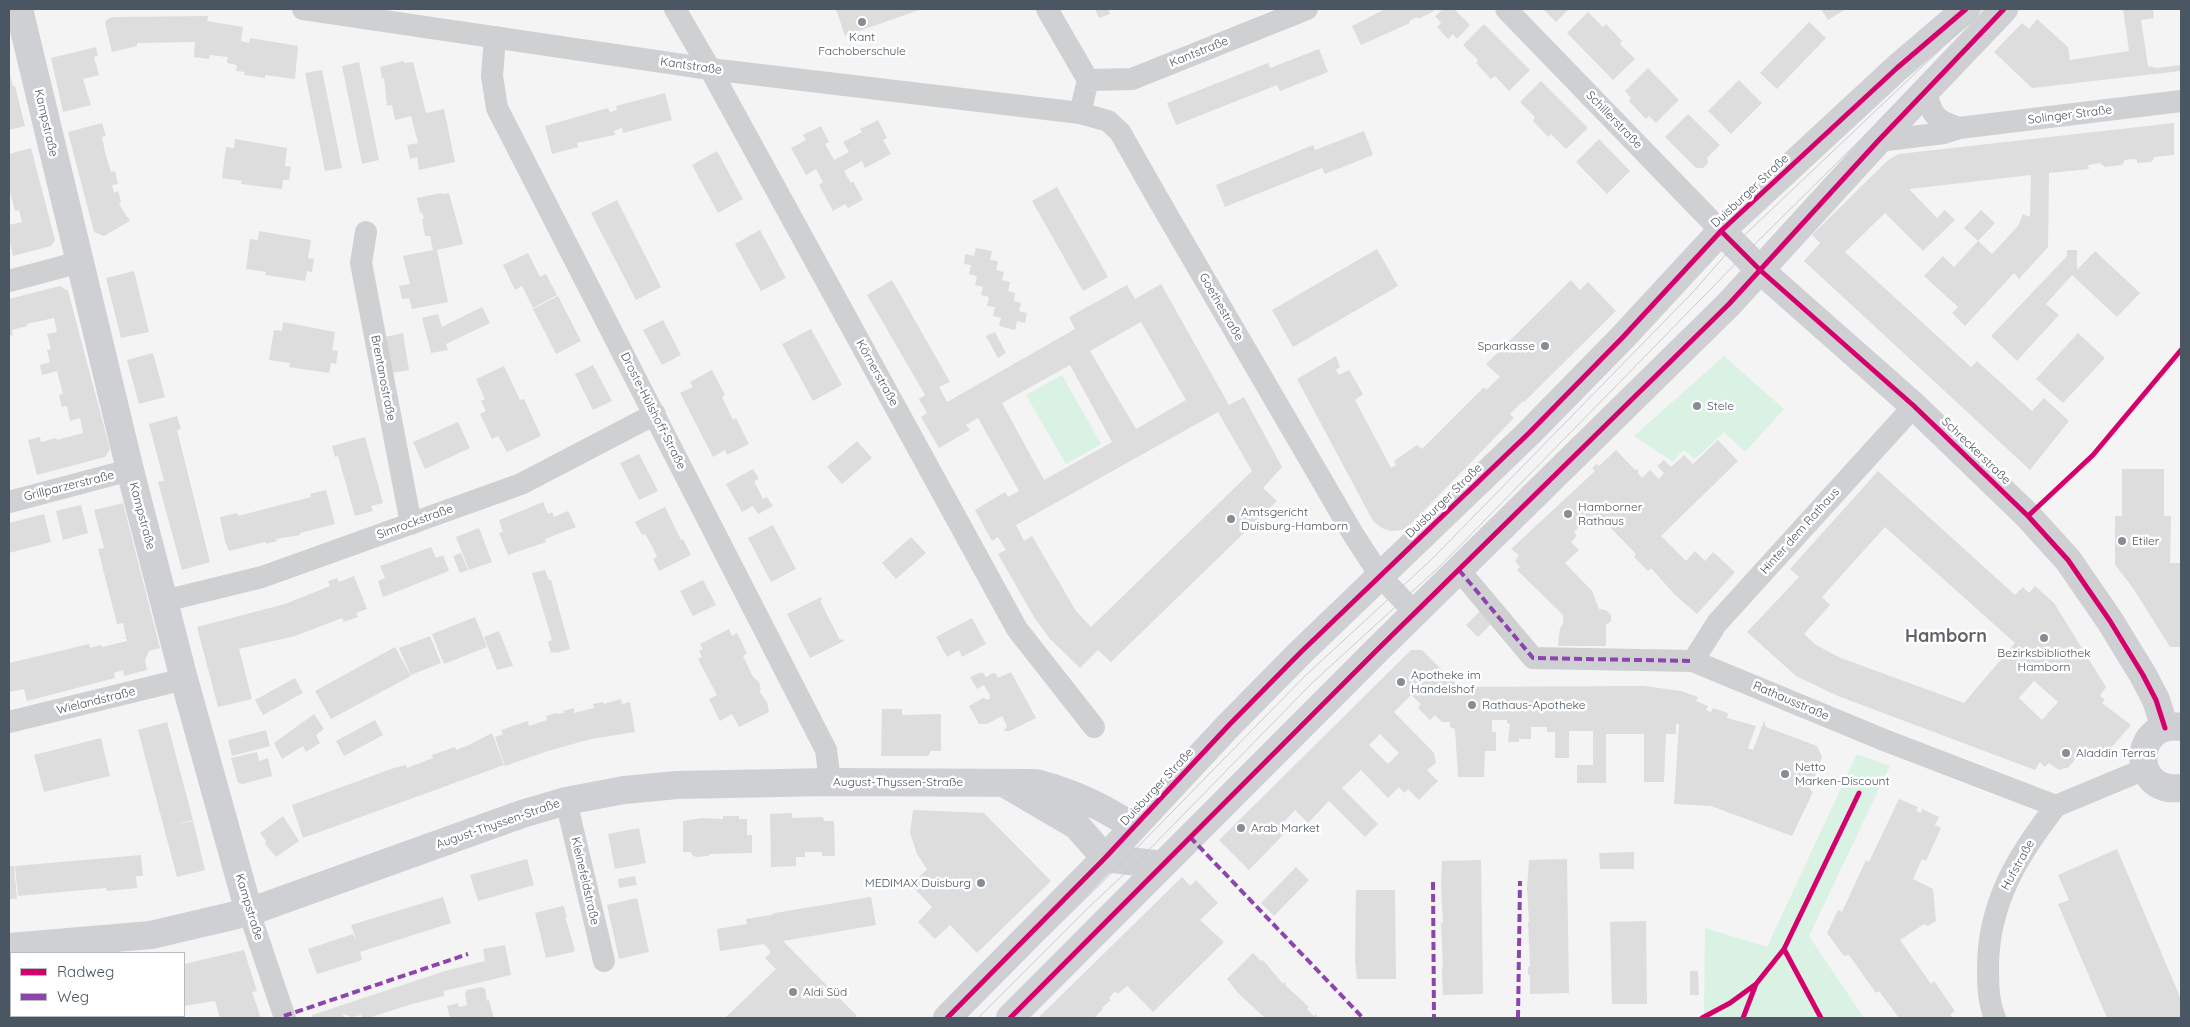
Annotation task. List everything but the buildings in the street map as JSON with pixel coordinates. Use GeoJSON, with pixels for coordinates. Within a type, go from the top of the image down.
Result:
{"type":"FeatureCollection","features":[{"type":"Feature","properties":{"kind":"street"},"geometry":{"type":"LineString","coordinates":[[9,12],[18,9]]}},
{"type":"Feature","properties":{"kind":"street","name":"Kampstraße"},"geometry":{"type":"LineString","coordinates":[[18,9],[130,470],[184,679],[249,912],[285,1018]]}},
{"type":"Feature","properties":{"kind":"street","name":"Kantstraße"},"geometry":{"type":"LineString","coordinates":[[303,9],[710,69],[1080,113]]}},
{"type":"Feature","properties":{"kind":"street","name":"Körnerstraße"},"geometry":{"type":"LineString","coordinates":[[675,9],[710,69],[1017,629],[1094,727]]}},
{"type":"Feature","properties":{"kind":"street"},"geometry":{"type":"LineString","coordinates":[[1047,9],[1088,80],[1080,113]]}},
{"type":"Feature","properties":{"kind":"street","name":"Kantstraße"},"geometry":{"type":"LineString","coordinates":[[1088,80],[1132,79],[1307,9]]}},
{"type":"Feature","properties":{"kind":"street","name":"Schillerstraße"},"geometry":{"type":"LineString","coordinates":[[1506,9],[1721,231]]}},
{"type":"Feature","properties":{"kind":"street","name":"Duisburger Straße"},"geometry":{"type":"LineString","coordinates":[[947,1018],[1105,858],[1295,658],[1529,434],[1623,337],[1721,231],[1897,68],[1966,9]]}},
{"type":"Feature","properties":{"kind":"street"},"geometry":{"type":"LineString","coordinates":[[1010,1018],[1415,613],[1730,304],[1878,141],[2004,9]]}},
{"type":"Feature","properties":{"kind":"street","name":"Droste-Hülshoff-Straße"},"geometry":{"type":"LineString","coordinates":[[495,37],[492,76],[497,108],[826,750],[830,782]]}},
{"type":"Feature","properties":{"kind":"street"},"geometry":{"type":"LineString","coordinates":[[1925,91],[1932,113],[1940,122],[1959,128]]}},
{"type":"Feature","properties":{"kind":"street","name":"Solinger Straße"},"geometry":{"type":"LineString","coordinates":[[1878,141],[1944,133],[1959,128],[2181,101]]}},
{"type":"Feature","properties":{"kind":"street","name":"Goethestraße"},"geometry":{"type":"LineString","coordinates":[[1080,113],[1108,122],[1120,132],[1177,233],[1381,577],[1415,613]]}},
{"type":"Feature","properties":{"kind":"street","name":"Schreckerstraße"},"geometry":{"type":"LineString","coordinates":[[1721,231],[1760,270],[1914,406],[2028,516],[2068,560],[2110,621],[2173,727]]}},
{"type":"Feature","properties":{"kind":"street","name":"Brentanostraße"},"geometry":{"type":"LineString","coordinates":[[366,232],[361,263],[411,524]]}},
{"type":"Feature","properties":{"kind":"street"},"geometry":{"type":"LineString","coordinates":[[9,281],[80,262]]}},
{"type":"Feature","properties":{"kind":"street","name":"Hinter dem Rathaus"},"geometry":{"type":"LineString","coordinates":[[1692,661],[1717,623],[1914,406]]}},
{"type":"Feature","properties":{"kind":"street","name":"Simrockstraße"},"geometry":{"type":"LineString","coordinates":[[164,601],[262,576],[521,484],[655,414]]}},
{"type":"Feature","properties":{"kind":"street","name":"Grillparzerstraße"},"geometry":{"type":"LineString","coordinates":[[9,502],[130,470]]}},
{"type":"Feature","properties":{"kind":"street","name":"Rathausstraße"},"geometry":{"type":"LineString","coordinates":[[1459,570],[1533,658],[1692,661],[1884,740],[2056,806]]}},
{"type":"Feature","properties":{"kind":"street","name":"Wielandstraße"},"geometry":{"type":"LineString","coordinates":[[9,722],[184,679]]}},
{"type":"Feature","properties":{"kind":"street"},"geometry":{"type":"LineString","coordinates":[[2173,727],[2149,739],[2144,749],[2145,769],[2156,783],[2173,789],[2181,788]]}},
{"type":"Feature","properties":{"kind":"street"},"geometry":{"type":"LineString","coordinates":[[2056,806],[2145,769]]}},
{"type":"Feature","properties":{"kind":"street","name":"August-Thyssen-Straße"},"geometry":{"type":"LineString","coordinates":[[9,946],[151,935],[249,912],[522,814],[566,801],[624,790],[677,785],[830,782],[1036,783],[1068,791],[1101,806],[1134,827]]}},
{"type":"Feature","properties":{"kind":"street","name":"August-Thyssen-Straße"},"geometry":{"type":"LineString","coordinates":[[1001,782],[1076,826],[1105,858]]}},
{"type":"Feature","properties":{"kind":"street","name":"Kleinefeldstraße"},"geometry":{"type":"LineString","coordinates":[[566,801],[604,961]]}},
{"type":"Feature","properties":{"kind":"street","name":"Hufstraße"},"geometry":{"type":"LineString","coordinates":[[1994,1018],[1988,985],[1988,946],[1994,916],[2005,884],[2035,834],[2056,806]]}},
{"type":"Feature","properties":{"kind":"street"},"geometry":{"type":"LineString","coordinates":[[1105,858],[1162,865]]}},
{"type":"Feature","properties":{"kind":"green space"},"geometry":{"type":"Polygon","coordinates":[[[1724,356],[1784,409],[1745,452],[1724,432],[1695,459],[1683,450],[1673,462],[1634,436],[1724,356]]]}},
{"type":"Feature","properties":{"kind":"green space"},"geometry":{"type":"Polygon","coordinates":[[[1062,375],[1101,444],[1066,464],[1026,395],[1062,375]]]}},
{"type":"Feature","properties":{"kind":"green space"},"geometry":{"type":"Polygon","coordinates":[[[1857,754],[1890,766],[1809,936],[1864,1018],[1704,1018],[1705,928],[1767,947],[1857,754]]]}},
{"type":"Feature","properties":{"kind":"tram line"},"geometry":{"type":"LineString","coordinates":[[963,1018],[1125,860],[1306,675],[1432,559],[1694,291],[1734,245],[1983,9]]}},
{"type":"Feature","properties":{"kind":"tram line"},"geometry":{"type":"LineString","coordinates":[[978,1018],[1138,861],[1312,683],[1439,567],[1744,255],[1992,9]]}},
{"type":"Feature","properties":{"kind":"marked path"},"geometry":{"type":"LineString","coordinates":[[1459,570],[1533,658],[1693,661]]}},
{"type":"Feature","properties":{"kind":"marked path"},"geometry":{"type":"LineString","coordinates":[[1190,837],[1363,1018]]}},
{"type":"Feature","properties":{"kind":"marked path"},"geometry":{"type":"LineString","coordinates":[[1518,1018],[1520,881]]}},
{"type":"Feature","properties":{"kind":"marked path"},"geometry":{"type":"LineString","coordinates":[[1433,882],[1434,1018]]}},
{"type":"Feature","properties":{"kind":"marked path"},"geometry":{"type":"LineString","coordinates":[[284,1016],[468,954]]}},
{"type":"Feature","properties":{"kind":"cycle path"},"geometry":{"type":"LineString","coordinates":[[947,1018],[1105,858],[1229,725],[1301,652],[1529,433],[1623,337],[1721,231],[1897,68],[1966,9]]}},
{"type":"Feature","properties":{"kind":"cycle path"},"geometry":{"type":"LineString","coordinates":[[1010,1018],[1377,650],[1729,304],[1878,141],[2004,9]]}},
{"type":"Feature","properties":{"kind":"cycle path"},"geometry":{"type":"LineString","coordinates":[[1721,231],[1760,270],[1914,406],[2028,516],[2068,560],[2110,621],[2143,675],[2156,700],[2165,728]]}},
{"type":"Feature","properties":{"kind":"cycle path"},"geometry":{"type":"LineString","coordinates":[[2028,516],[2093,455],[2181,350]]}},
{"type":"Feature","properties":{"kind":"cycle path"},"geometry":{"type":"LineString","coordinates":[[1743,1018],[1756,984],[1784,949],[1859,793]]}},
{"type":"Feature","properties":{"kind":"cycle path"},"geometry":{"type":"LineString","coordinates":[[1784,949],[1821,1018]]}},
{"type":"Feature","properties":{"kind":"cycle path"},"geometry":{"type":"LineString","coordinates":[[1702,1018],[1730,1003],[1756,984]]}},
{"type":"Feature","properties":{"kind":"place","name":"Kant Fachoberschule"},"geometry":{"type":"Point","coordinates":[862,22]}},
{"type":"Feature","properties":{"kind":"place","name":"Sparkasse"},"geometry":{"type":"Point","coordinates":[1545,346]}},
{"type":"Feature","properties":{"kind":"place","name":"Stele"},"geometry":{"type":"Point","coordinates":[1697,406]}},
{"type":"Feature","properties":{"kind":"place","name":"Hamborner Rathaus"},"geometry":{"type":"Point","coordinates":[1568,514]}},
{"type":"Feature","properties":{"kind":"place","name":"Amtsgericht Duisburg-Hamborn"},"geometry":{"type":"Point","coordinates":[1231,519]}},
{"type":"Feature","properties":{"kind":"place","name":"Etiler"},"geometry":{"type":"Point","coordinates":[2122,541]}},
{"type":"Feature","properties":{"kind":"place","name":"Bezirksbibliothek Hamborn"},"geometry":{"type":"Point","coordinates":[2044,638]}},
{"type":"Feature","properties":{"kind":"place","name":"Apotheke im Handelshof"},"geometry":{"type":"Point","coordinates":[1401,682]}},
{"type":"Feature","properties":{"kind":"place","name":"Rathaus-Apotheke"},"geometry":{"type":"Point","coordinates":[1472,705]}},
{"type":"Feature","properties":{"kind":"place","name":"Aladdin Terras"},"geometry":{"type":"Point","coordinates":[2066,753]}},
{"type":"Feature","properties":{"kind":"place","name":"Netto Marken-Discount"},"geometry":{"type":"Point","coordinates":[1785,774]}},
{"type":"Feature","properties":{"kind":"place","name":"Arab Market"},"geometry":{"type":"Point","coordinates":[1241,828]}},
{"type":"Feature","properties":{"kind":"place","name":"MEDIMAX Duisburg"},"geometry":{"type":"Point","coordinates":[981,883]}},
{"type":"Feature","properties":{"kind":"place","name":"Aldi Süd"},"geometry":{"type":"Point","coordinates":[793,992]}},
{"type":"Feature","properties":{"kind":"district","name":"Hamborn"},"geometry":{"type":"Point","coordinates":[1946,637]}}]}
